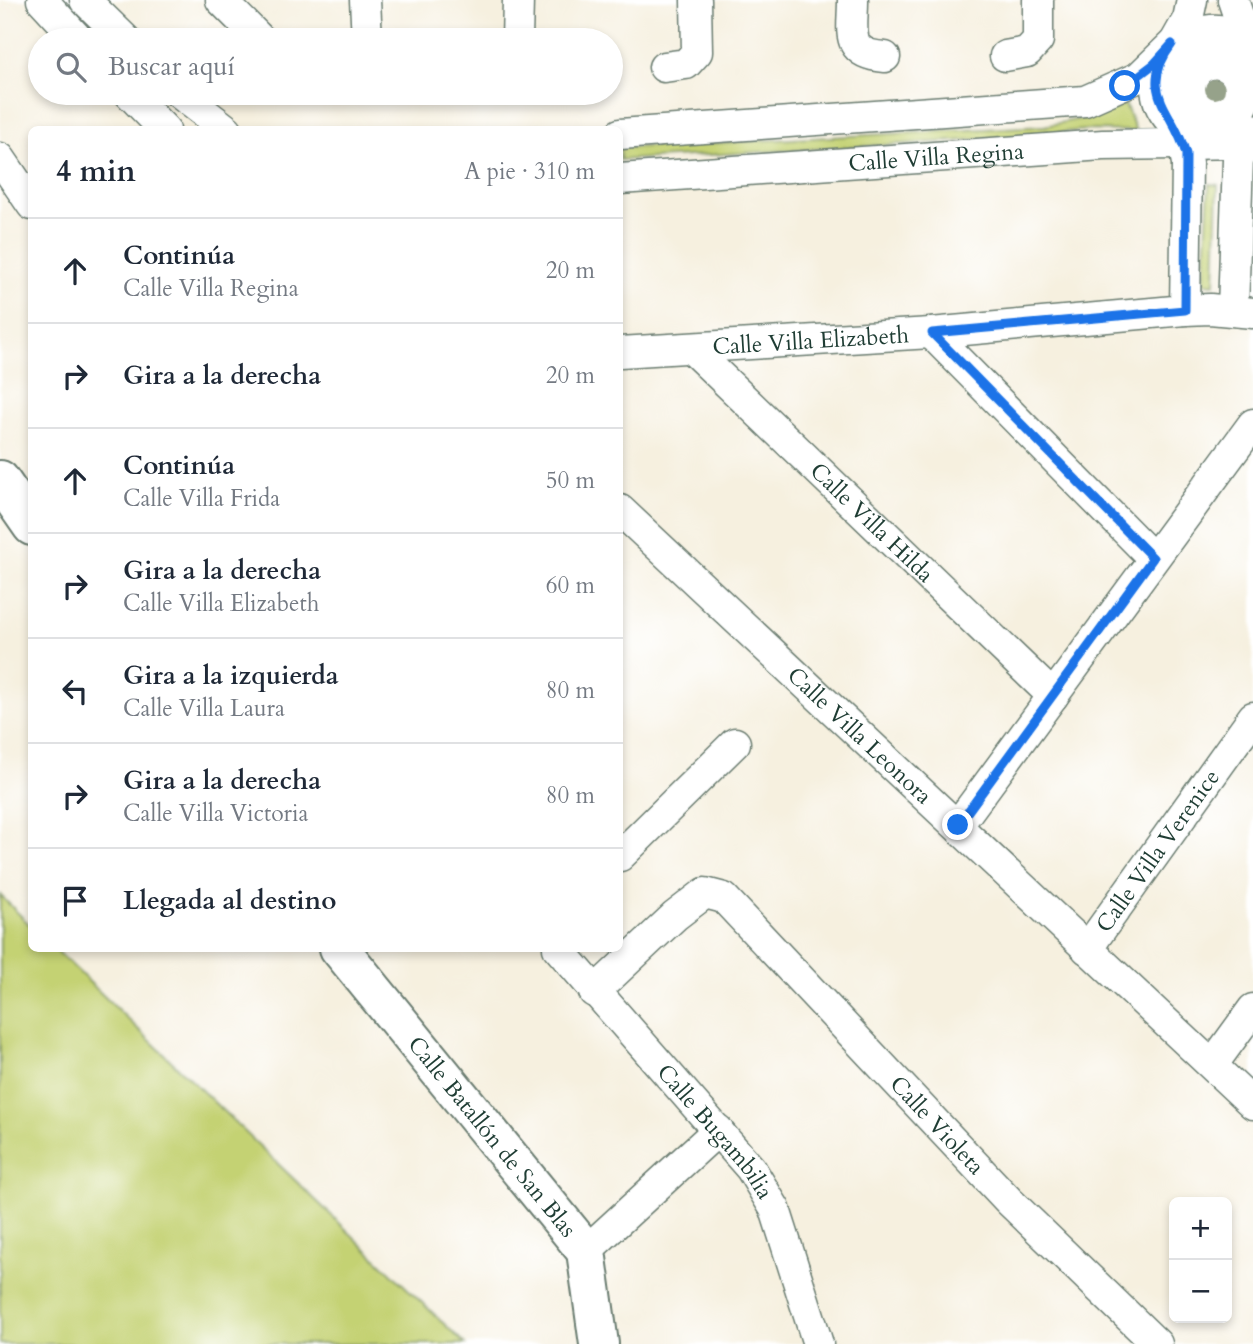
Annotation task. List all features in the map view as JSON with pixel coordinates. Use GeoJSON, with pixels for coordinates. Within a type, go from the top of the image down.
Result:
{"type":"FeatureCollection","features":[{"type":"Feature","properties":{"kind":"street"},"geometry":{"type":"LineString","coordinates":[[42,0],[68,28]]}},
{"type":"Feature","properties":{"kind":"street"},"geometry":{"type":"LineString","coordinates":[[85,0],[114,28]]}},
{"type":"Feature","properties":{"kind":"street"},"geometry":{"type":"LineString","coordinates":[[221,0],[249,28]]}},
{"type":"Feature","properties":{"kind":"street"},"geometry":{"type":"LineString","coordinates":[[365,0],[366,28]]}},
{"type":"Feature","properties":{"kind":"street"},"geometry":{"type":"LineString","coordinates":[[517,28],[518,0]]}},
{"type":"Feature","properties":{"kind":"street"},"geometry":{"type":"LineString","coordinates":[[664,67],[687,64],[697,52],[696,0]]}},
{"type":"Feature","properties":{"kind":"street"},"geometry":{"type":"LineString","coordinates":[[853,0],[853,41],[856,48],[869,56],[885,57]]}},
{"type":"Feature","properties":{"kind":"street"},"geometry":{"type":"LineString","coordinates":[[1005,55],[1021,55],[1034,47],[1038,40],[1038,0]]}},
{"type":"Feature","properties":{"kind":"street"},"geometry":{"type":"LineString","coordinates":[[1192,0],[1188,19],[1222,90],[1237,169],[1243,312]]}},
{"type":"Feature","properties":{"kind":"street"},"geometry":{"type":"LineString","coordinates":[[1185,310],[1187,163],[1222,90],[1239,18],[1233,0]]}},
{"type":"Feature","properties":{"kind":"street","name":"Calle Villa Regina"},"geometry":{"type":"LineString","coordinates":[[623,134],[1074,103],[1125,86],[1154,64],[1222,90]]}},
{"type":"Feature","properties":{"kind":"street","name":"Calle Villa Regina"},"geometry":{"type":"LineString","coordinates":[[623,179],[1103,145],[1222,90]]}},
{"type":"Feature","properties":{"kind":"street"},"geometry":{"type":"LineString","coordinates":[[140,105],[160,126]]}},
{"type":"Feature","properties":{"kind":"street"},"geometry":{"type":"LineString","coordinates":[[194,105],[221,126]]}},
{"type":"Feature","properties":{"kind":"street"},"geometry":{"type":"LineString","coordinates":[[0,158],[28,199]]}},
{"type":"Feature","properties":{"kind":"street","name":"Calle Villa Elizabeth"},"geometry":{"type":"LineString","coordinates":[[623,352],[932,333],[1185,310],[1243,312]]}},
{"type":"Feature","properties":{"kind":"street"},"geometry":{"type":"LineString","coordinates":[[932,333],[1153,558]]}},
{"type":"Feature","properties":{"kind":"street","name":"Calle Villa Hilda"},"geometry":{"type":"LineString","coordinates":[[692,349],[1053,696]]}},
{"type":"Feature","properties":{"kind":"street"},"geometry":{"type":"LineString","coordinates":[[958,825],[1253,424]]}},
{"type":"Feature","properties":{"kind":"street"},"geometry":{"type":"LineString","coordinates":[[0,480],[28,520]]}},
{"type":"Feature","properties":{"kind":"street","name":"Calle Villa Leonora"},"geometry":{"type":"LineString","coordinates":[[623,513],[1253,1104]]}},
{"type":"Feature","properties":{"kind":"street","name":"Calle Villa Verenice"},"geometry":{"type":"LineString","coordinates":[[1087,949],[1253,717]]}},
{"type":"Feature","properties":{"kind":"street"},"geometry":{"type":"LineString","coordinates":[[623,853],[735,743]]}},
{"type":"Feature","properties":{"kind":"street","name":"Calle Violeta"},"geometry":{"type":"LineString","coordinates":[[594,992],[675,916],[705,893],[724,898],[1009,1200],[1157,1344]]}},
{"type":"Feature","properties":{"kind":"street","name":"Calle Batallón de San Blas"},"geometry":{"type":"LineString","coordinates":[[343,952],[586,1251],[599,1344]]}},
{"type":"Feature","properties":{"kind":"street","name":"Calle Bugambilia"},"geometry":{"type":"LineString","coordinates":[[561,952],[751,1169],[775,1209],[818,1344]]}},
{"type":"Feature","properties":{"kind":"street"},"geometry":{"type":"LineString","coordinates":[[1213,1064],[1253,1009]]}},
{"type":"Feature","properties":{"kind":"street"},"geometry":{"type":"LineString","coordinates":[[586,1251],[718,1130]]}},
{"type":"Feature","properties":{"kind":"green space"},"geometry":{"type":"Polygon","coordinates":[[[1239,57],[1248,109],[1194,124],[1184,60],[1239,57]]]}},
{"type":"Feature","properties":{"kind":"green space"},"geometry":{"type":"Polygon","coordinates":[[[1125,104],[1136,131],[1087,130],[956,141],[623,160],[623,148],[1044,126],[1101,115],[1125,104]]]}},
{"type":"Feature","properties":{"kind":"green space"},"geometry":{"type":"Polygon","coordinates":[[[1209,184],[1218,185],[1215,284],[1204,283],[1209,184]]]}},
{"type":"Feature","properties":{"kind":"green space"},"geometry":{"type":"Polygon","coordinates":[[[0,895],[28,923],[28,952],[58,952],[465,1344],[0,1344],[0,895]]]}},
{"type":"Feature","properties":{"kind":"route"},"geometry":{"type":"LineString","coordinates":[[958,825],[1153,558],[932,333],[1185,310],[1186,154],[1179,134],[1161,107],[1157,90],[1157,74],[1172,44],[1154,64],[1125,86]]}}]}
